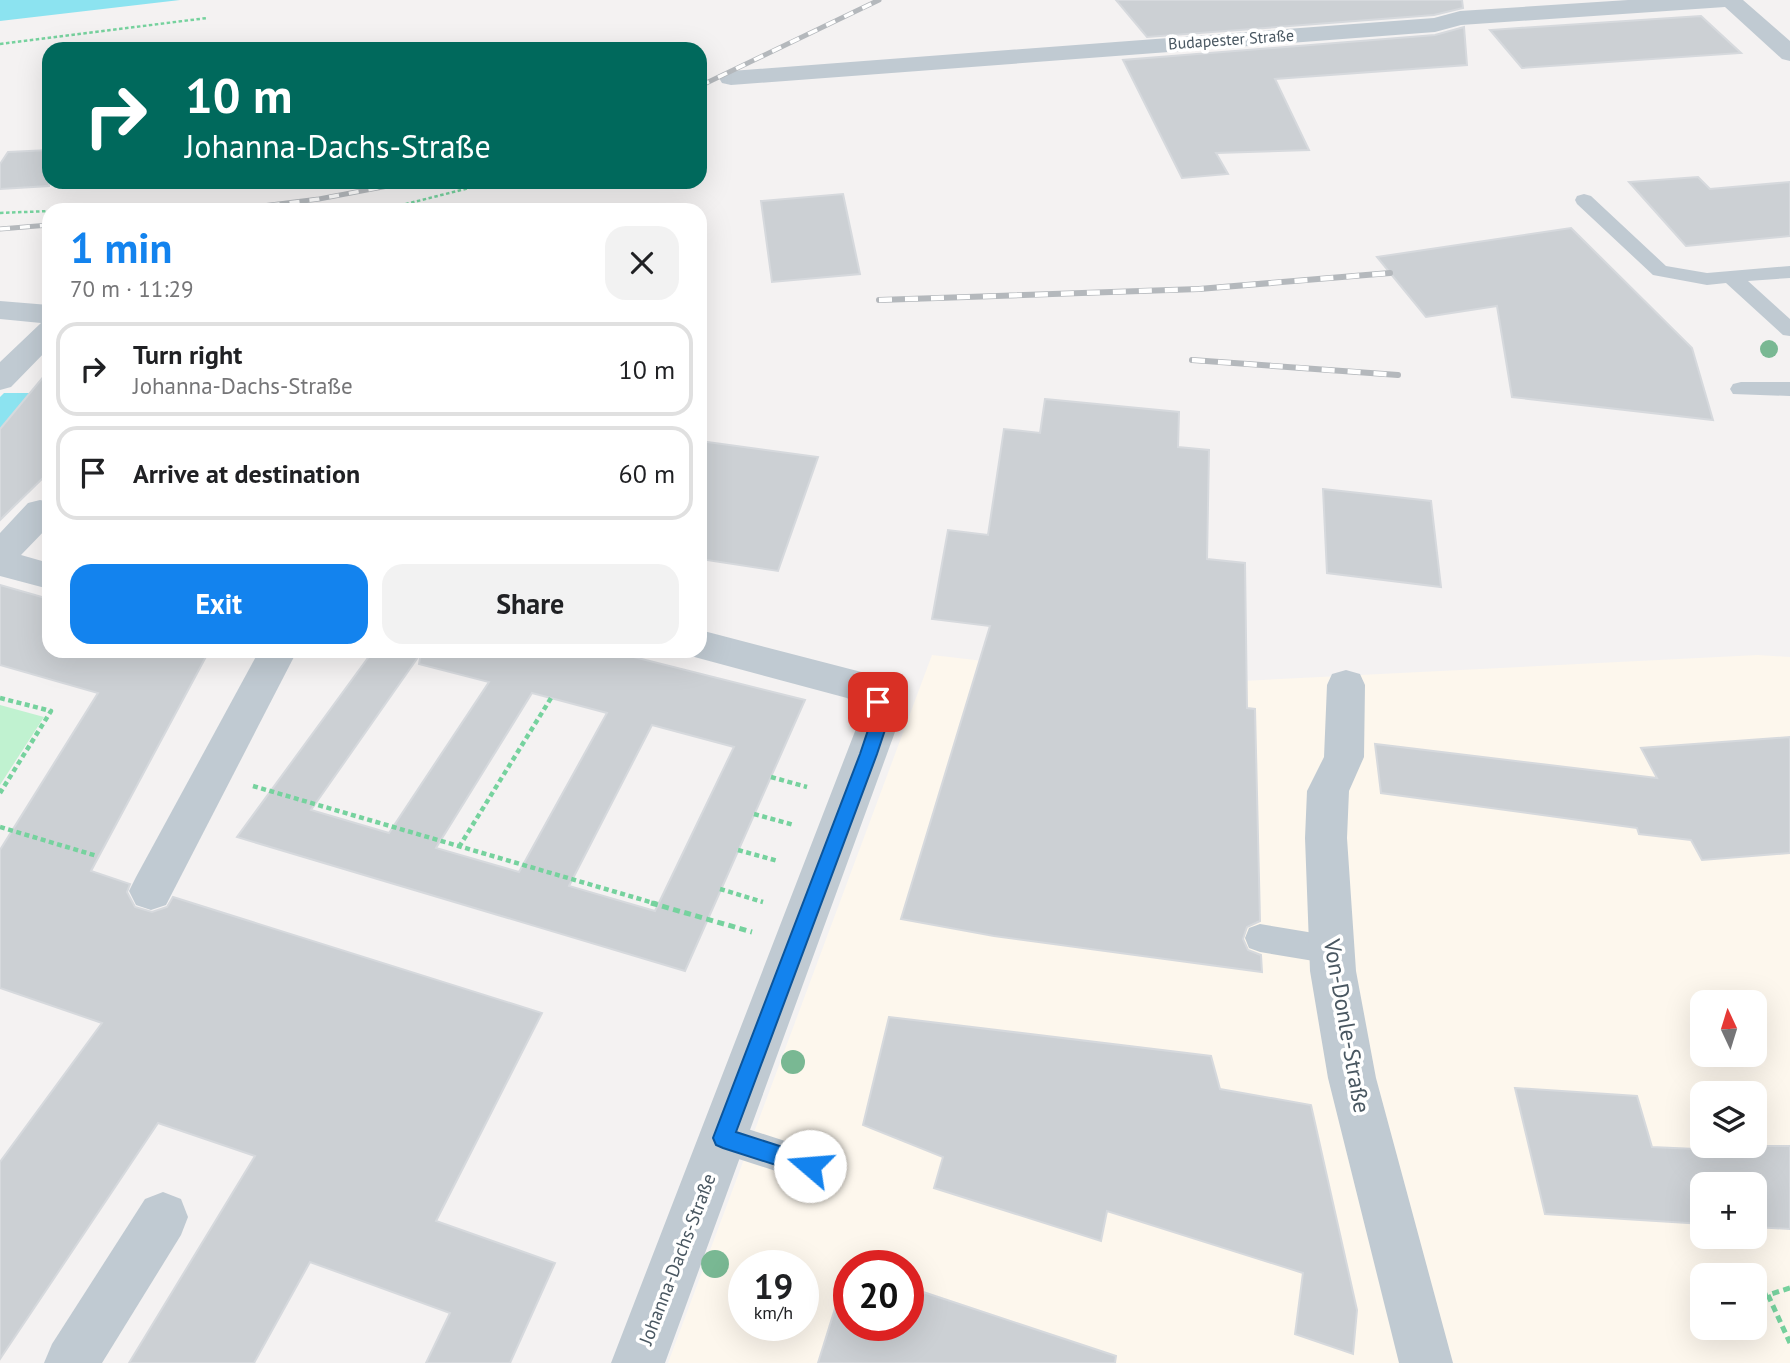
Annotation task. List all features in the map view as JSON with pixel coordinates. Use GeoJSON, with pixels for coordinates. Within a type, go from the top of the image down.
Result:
{"type":"FeatureCollection","features":[{"type":"Feature","properties":{"kind":"street"},"geometry":{"type":"LineString","coordinates":[[1731,0],[1790,54]]}},
{"type":"Feature","properties":{"kind":"street","name":"Budapester Straße"},"geometry":{"type":"LineString","coordinates":[[731,78],[1435,25],[1460,18],[1731,0]]}},
{"type":"Feature","properties":{"kind":"street"},"geometry":{"type":"LineString","coordinates":[[0,310],[42,313]]}},
{"type":"Feature","properties":{"kind":"street"},"geometry":{"type":"LineString","coordinates":[[0,380],[42,337]]}},
{"type":"Feature","properties":{"kind":"street"},"geometry":{"type":"LineString","coordinates":[[0,555],[42,512]]}},
{"type":"Feature","properties":{"kind":"street"},"geometry":{"type":"LineString","coordinates":[[0,563],[42,574]]}},
{"type":"Feature","properties":{"kind":"street","name":"Johanna-Dachs-Straße"},"geometry":{"type":"LineString","coordinates":[[638,1363],[879,721],[878,702],[859,686],[707,647]]}},
{"type":"Feature","properties":{"kind":"street"},"geometry":{"type":"LineString","coordinates":[[151,891],[274,658]]}},
{"type":"Feature","properties":{"kind":"street","name":"Von-Donle-Straße"},"geometry":{"type":"LineString","coordinates":[[1346,685],[1344,757],[1328,791],[1326,838],[1333,971],[1352,1078],[1426,1363]]}},
{"type":"Feature","properties":{"kind":"street"},"geometry":{"type":"LineString","coordinates":[[71,1363],[163,1217]]}},
{"type":"Feature","properties":{"kind":"lane"},"geometry":{"type":"LineString","coordinates":[[1584,200],[1660,271],[1707,279],[1790,272]]}},
{"type":"Feature","properties":{"kind":"lane"},"geometry":{"type":"LineString","coordinates":[[1731,277],[1790,330]]}},
{"type":"Feature","properties":{"kind":"lane"},"geometry":{"type":"LineString","coordinates":[[1741,389],[1790,389]]}},
{"type":"Feature","properties":{"kind":"lane"},"geometry":{"type":"LineString","coordinates":[[1261,937],[1332,950]]}},
{"type":"Feature","properties":{"kind":"lane"},"geometry":{"type":"LineString","coordinates":[[723,1138],[810,1166]]}},
{"type":"Feature","properties":{"kind":"path"},"geometry":{"type":"LineString","coordinates":[[0,44],[207,18]]}},
{"type":"Feature","properties":{"kind":"path"},"geometry":{"type":"LineString","coordinates":[[410,203],[465,189]]}},
{"type":"Feature","properties":{"kind":"path"},"geometry":{"type":"LineString","coordinates":[[0,213],[42,211]]}},
{"type":"Feature","properties":{"kind":"path"},"geometry":{"type":"LineString","coordinates":[[0,698],[51,711],[0,793]]}},
{"type":"Feature","properties":{"kind":"path"},"geometry":{"type":"LineString","coordinates":[[459,847],[551,698]]}},
{"type":"Feature","properties":{"kind":"path"},"geometry":{"type":"LineString","coordinates":[[771,777],[818,790]]}},
{"type":"Feature","properties":{"kind":"path"},"geometry":{"type":"LineString","coordinates":[[271,792],[758,934]]}},
{"type":"Feature","properties":{"kind":"path"},"geometry":{"type":"LineString","coordinates":[[754,814],[802,828]]}},
{"type":"Feature","properties":{"kind":"path"},"geometry":{"type":"LineString","coordinates":[[0,827],[97,856]]}},
{"type":"Feature","properties":{"kind":"path"},"geometry":{"type":"LineString","coordinates":[[738,850],[787,864]]}},
{"type":"Feature","properties":{"kind":"path"},"geometry":{"type":"LineString","coordinates":[[720,889],[770,904]]}},
{"type":"Feature","properties":{"kind":"path"},"geometry":{"type":"LineString","coordinates":[[1790,1288],[1768,1295],[1790,1343]]}},
{"type":"Feature","properties":{"kind":"shaded area"},"geometry":{"type":"Polygon","coordinates":[[[932,655],[1183,684],[1758,655],[1790,657],[1790,1363],[668,1363],[932,655]]]}},
{"type":"Feature","properties":{"kind":"green space"},"geometry":{"type":"Polygon","coordinates":[[[0,705],[44,717],[0,785],[0,705]]]}},
{"type":"Feature","properties":{"kind":"water"},"geometry":{"type":"Polygon","coordinates":[[[0,0],[180,0],[0,21],[0,0]]]}},
{"type":"Feature","properties":{"kind":"water"},"geometry":{"type":"Polygon","coordinates":[[[4,393],[30,393],[0,429],[0,397],[4,393]]]}},
{"type":"Feature","properties":{"kind":"building"},"geometry":{"type":"Polygon","coordinates":[[[1116,0],[1462,0],[1463,8],[1434,15],[1147,37],[1116,0]]]}},
{"type":"Feature","properties":{"kind":"building"},"geometry":{"type":"Polygon","coordinates":[[[1701,16],[1741,53],[1522,68],[1490,30],[1701,16]]]}},
{"type":"Feature","properties":{"kind":"building"},"geometry":{"type":"Polygon","coordinates":[[[1464,27],[1467,65],[1275,79],[1309,150],[1216,153],[1228,174],[1182,178],[1123,60],[1435,35],[1464,27]]]}},
{"type":"Feature","properties":{"kind":"building"},"geometry":{"type":"Polygon","coordinates":[[[42,150],[42,186],[0,189],[0,164],[8,152],[42,150]]]}},
{"type":"Feature","properties":{"kind":"building"},"geometry":{"type":"Polygon","coordinates":[[[1698,177],[1710,189],[1790,182],[1790,236],[1686,246],[1629,182],[1698,177]]]}},
{"type":"Feature","properties":{"kind":"building"},"geometry":{"type":"Polygon","coordinates":[[[843,194],[860,274],[772,282],[761,201],[843,194]]]}},
{"type":"Feature","properties":{"kind":"building"},"geometry":{"type":"Polygon","coordinates":[[[1571,228],[1692,348],[1713,420],[1512,397],[1497,306],[1426,317],[1377,257],[1571,228]]]}},
{"type":"Feature","properties":{"kind":"building"},"geometry":{"type":"Polygon","coordinates":[[[42,378],[42,479],[0,520],[0,429],[42,378]]]}},
{"type":"Feature","properties":{"kind":"building"},"geometry":{"type":"Polygon","coordinates":[[[1045,399],[1179,412],[1178,447],[1209,450],[1207,559],[1245,563],[1247,708],[1255,709],[1260,921],[1247,927],[1243,939],[1248,950],[1261,955],[1262,972],[994,936],[901,919],[990,626],[932,619],[948,530],[988,535],[1004,429],[1040,433],[1045,399]]]}},
{"type":"Feature","properties":{"kind":"building"},"geometry":{"type":"Polygon","coordinates":[[[707,442],[818,457],[778,571],[707,560],[707,442]]]}},
{"type":"Feature","properties":{"kind":"building"},"geometry":{"type":"Polygon","coordinates":[[[1323,489],[1431,501],[1441,587],[1327,573],[1323,489]]]}},
{"type":"Feature","properties":{"kind":"building"},"geometry":{"type":"Polygon","coordinates":[[[0,585],[42,597],[42,658],[205,658],[91,871],[130,884],[127,892],[135,907],[152,912],[167,907],[173,897],[542,1013],[436,1221],[555,1263],[510,1363],[426,1363],[450,1313],[310,1262],[254,1363],[129,1363],[255,1156],[158,1123],[0,1359],[0,1162],[102,1023],[0,988],[0,850],[98,693],[0,665],[0,585]]]}},
{"type":"Feature","properties":{"kind":"building"},"geometry":{"type":"Polygon","coordinates":[[[368,658],[417,658],[311,810],[389,833],[489,682],[419,664],[420,658],[638,658],[805,700],[685,971],[237,837],[368,658]],[[532,693],[436,848],[519,872],[607,713],[532,693]],[[652,725],[569,886],[655,911],[734,747],[652,725]]]}},
{"type":"Feature","properties":{"kind":"building"},"geometry":{"type":"Polygon","coordinates":[[[1790,737],[1790,853],[1702,860],[1691,840],[1639,834],[1637,828],[1381,793],[1375,744],[1657,778],[1641,748],[1790,737]]]}},
{"type":"Feature","properties":{"kind":"building"},"geometry":{"type":"Polygon","coordinates":[[[889,1017],[1211,1056],[1220,1089],[1311,1105],[1357,1310],[1353,1354],[1295,1334],[1303,1273],[1107,1211],[1101,1241],[934,1188],[943,1157],[863,1125],[889,1017]]]}},
{"type":"Feature","properties":{"kind":"building"},"geometry":{"type":"Polygon","coordinates":[[[1515,1088],[1637,1096],[1652,1147],[1690,1149],[1690,1158],[1767,1158],[1767,1146],[1790,1146],[1790,1229],[1767,1228],[1767,1172],[1690,1172],[1690,1223],[1545,1214],[1515,1088]]]}},
{"type":"Feature","properties":{"kind":"building"},"geometry":{"type":"Polygon","coordinates":[[[924,1292],[1116,1356],[1115,1363],[818,1363],[833,1315],[833,1341],[924,1341],[924,1292]]]}},
{"type":"Feature","properties":{"kind":"railway"},"geometry":{"type":"LineString","coordinates":[[707,83],[879,0]]}},
{"type":"Feature","properties":{"kind":"railway"},"geometry":{"type":"LineString","coordinates":[[287,203],[372,189]]}},
{"type":"Feature","properties":{"kind":"railway"},"geometry":{"type":"LineString","coordinates":[[0,229],[42,226]]}},
{"type":"Feature","properties":{"kind":"railway"},"geometry":{"type":"LineString","coordinates":[[879,300],[1199,289],[1390,273]]}},
{"type":"Feature","properties":{"kind":"railway"},"geometry":{"type":"LineString","coordinates":[[1192,360],[1398,375]]}},
{"type":"Feature","properties":{"kind":"route"},"geometry":{"type":"LineString","coordinates":[[810,1166],[723,1138],[868,754],[879,721],[878,702]]}}]}
